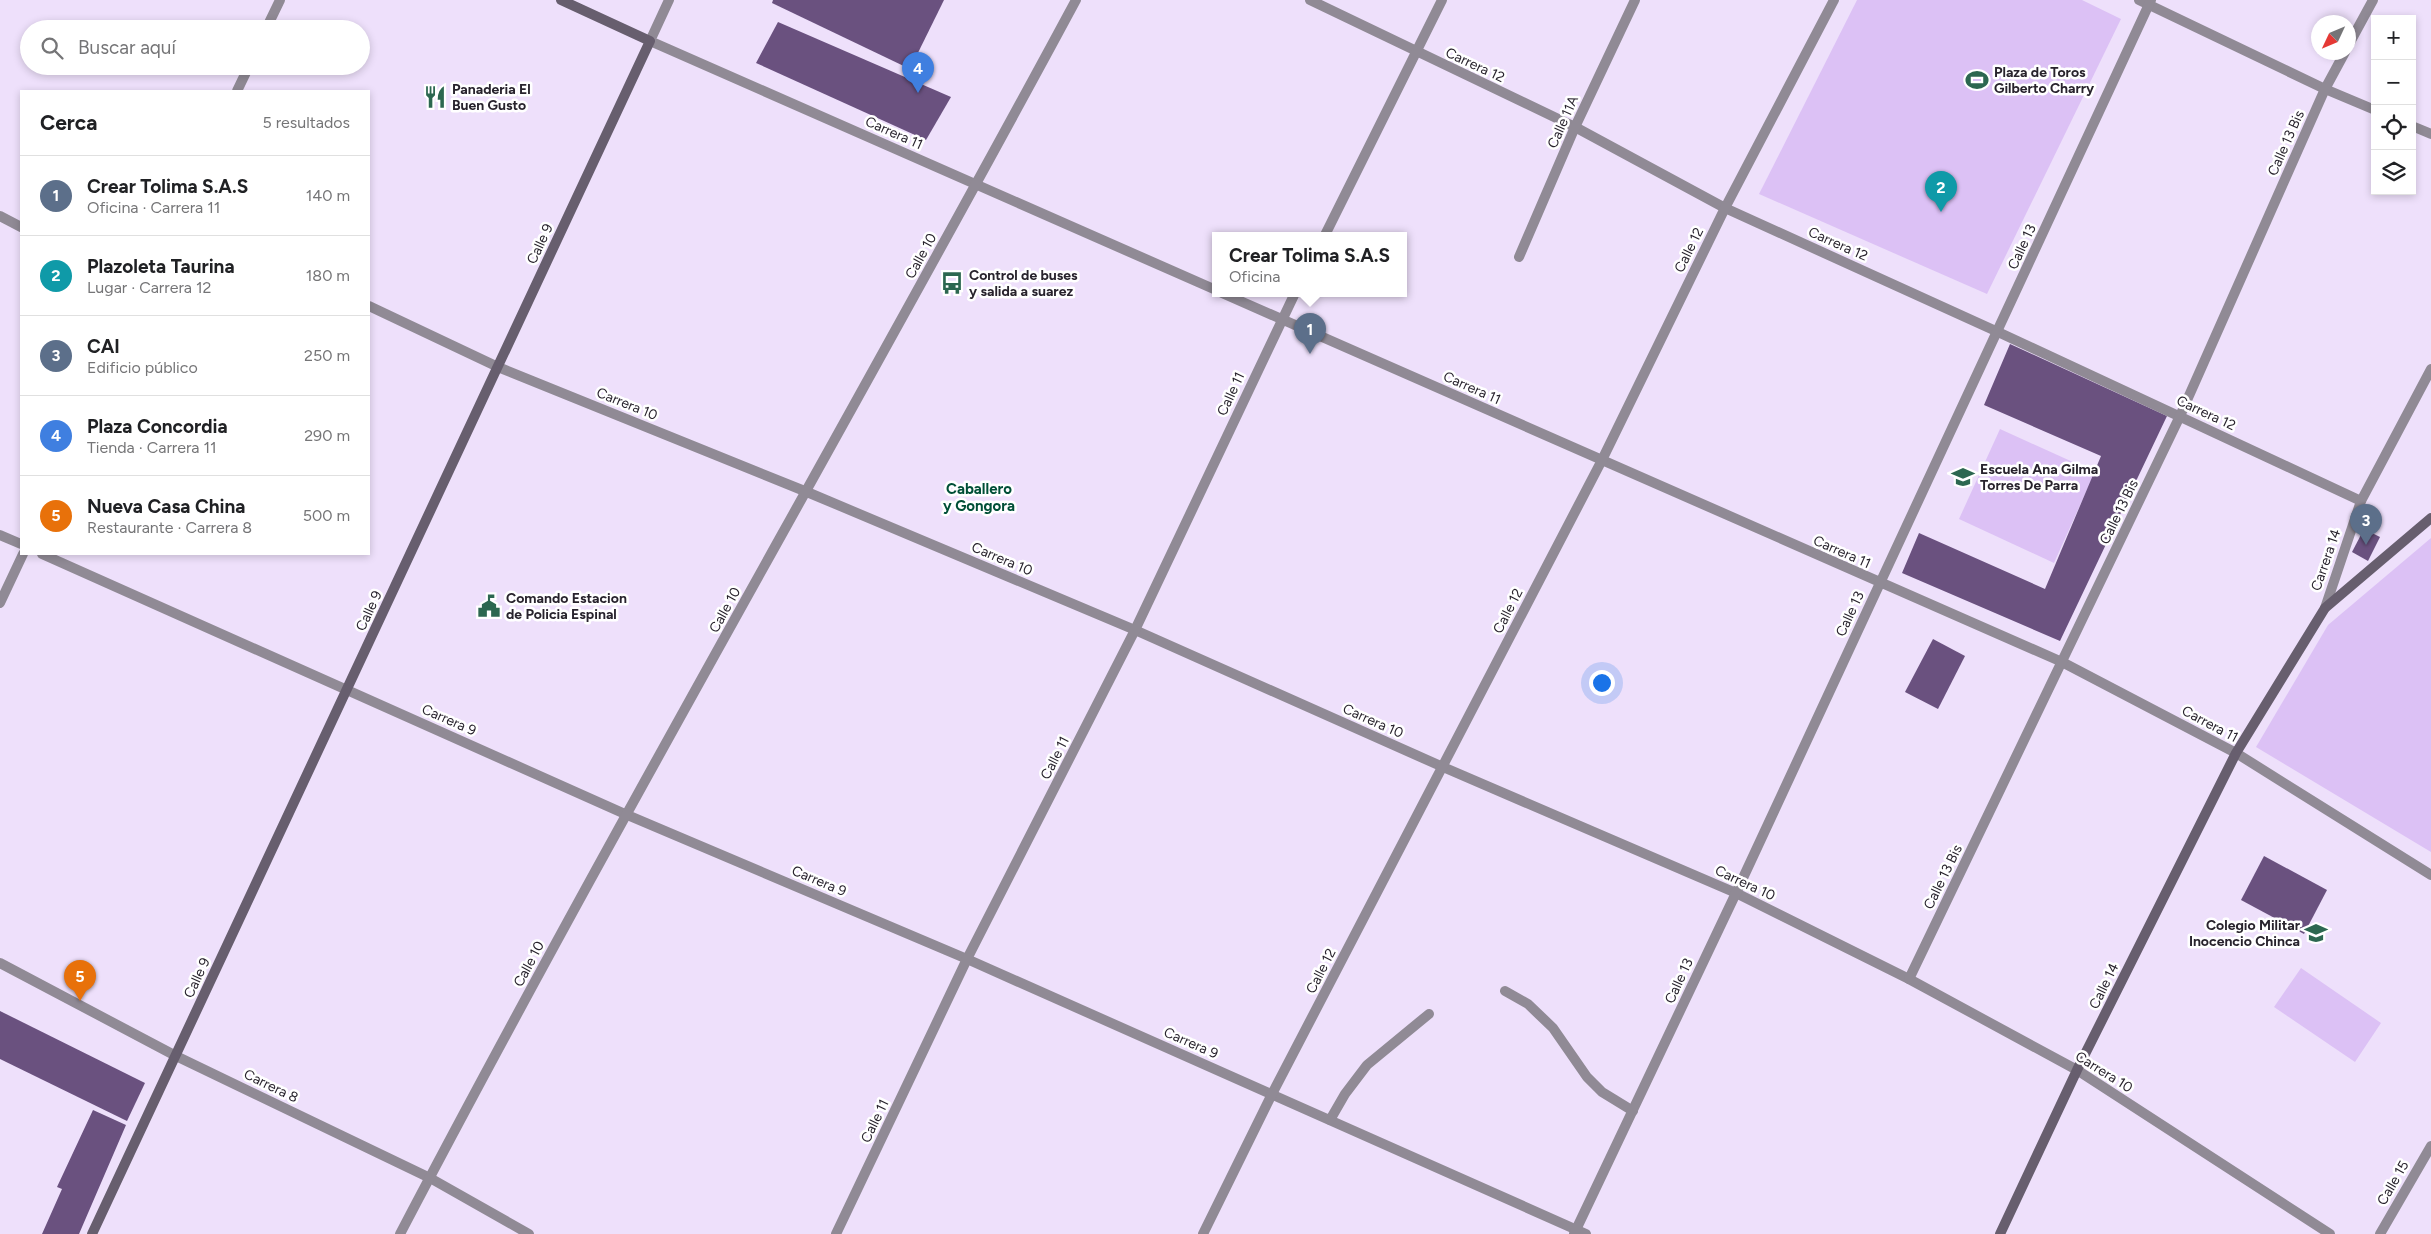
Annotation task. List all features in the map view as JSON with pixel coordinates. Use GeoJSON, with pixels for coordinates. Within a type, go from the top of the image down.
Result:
{"type":"FeatureCollection","features":[{"type":"Feature","properties":{"kind":"street"},"geometry":{"type":"LineString","coordinates":[[270,20],[280,0]]}},
{"type":"Feature","properties":{"kind":"street","name":"Carrera 11"},"geometry":{"type":"LineString","coordinates":[[562,0],[650,41],[1212,288]]}},
{"type":"Feature","properties":{"kind":"street","name":"Calle 9"},"geometry":{"type":"LineString","coordinates":[[92,1234],[669,0]]}},
{"type":"Feature","properties":{"kind":"street","name":"Calle 10"},"geometry":{"type":"LineString","coordinates":[[400,1234],[625,814],[807,492],[1076,0]]}},
{"type":"Feature","properties":{"kind":"street","name":"Carrera 12"},"geometry":{"type":"LineString","coordinates":[[1310,0],[1575,127],[1725,208],[1998,332],[2361,501]]}},
{"type":"Feature","properties":{"kind":"street"},"geometry":{"type":"LineString","coordinates":[[1326,232],[1418,52],[1442,0]]}},
{"type":"Feature","properties":{"kind":"street","name":"Calle 11A"},"geometry":{"type":"LineString","coordinates":[[1520,257],[1575,127],[1635,0]]}},
{"type":"Feature","properties":{"kind":"street","name":"Calle 12"},"geometry":{"type":"LineString","coordinates":[[1203,1234],[1272,1094],[1602,460],[1725,208],[1834,0]]}},
{"type":"Feature","properties":{"kind":"street"},"geometry":{"type":"LineString","coordinates":[[2356,31],[2373,0]]}},
{"type":"Feature","properties":{"kind":"street","name":"Calle 13"},"geometry":{"type":"LineString","coordinates":[[1579,1233],[1633,1111],[1998,332],[2146,2],[2325,89],[2371,108]]}},
{"type":"Feature","properties":{"kind":"street","name":"Calle 13 Bis"},"geometry":{"type":"LineString","coordinates":[[1909,979],[2180,416],[2325,89],[2341,60]]}},
{"type":"Feature","properties":{"kind":"street"},"geometry":{"type":"LineString","coordinates":[[237,90],[245,75]]}},
{"type":"Feature","properties":{"kind":"street"},"geometry":{"type":"LineString","coordinates":[[2416,128],[2431,134]]}},
{"type":"Feature","properties":{"kind":"street"},"geometry":{"type":"LineString","coordinates":[[0,216],[20,226]]}},
{"type":"Feature","properties":{"kind":"street","name":"Carrera 11"},"geometry":{"type":"LineString","coordinates":[[1231,297],[1880,584],[2062,662],[2236,753],[2431,875]]}},
{"type":"Feature","properties":{"kind":"street","name":"Calle 11"},"geometry":{"type":"LineString","coordinates":[[836,1234],[967,959],[1135,630],[1293,297]]}},
{"type":"Feature","properties":{"kind":"street","name":"Carrera 10"},"geometry":{"type":"LineString","coordinates":[[370,306],[498,367],[807,492],[1135,630],[1442,767],[1736,893],[1909,979],[2077,1070],[2330,1234]]}},
{"type":"Feature","properties":{"kind":"street","name":"Carrera 14"},"geometry":{"type":"LineString","coordinates":[[2236,753],[2324,608],[2361,501],[2431,369]]}},
{"type":"Feature","properties":{"kind":"street"},"geometry":{"type":"LineString","coordinates":[[2324,608],[2431,518]]}},
{"type":"Feature","properties":{"kind":"street"},"geometry":{"type":"LineString","coordinates":[[0,535],[20,544]]}},
{"type":"Feature","properties":{"kind":"street"},"geometry":{"type":"LineString","coordinates":[[0,603],[23,555]]}},
{"type":"Feature","properties":{"kind":"street","name":"Carrera 9"},"geometry":{"type":"LineString","coordinates":[[44,555],[625,814],[967,959],[1579,1233]]}},
{"type":"Feature","properties":{"kind":"street","name":"Calle 14"},"geometry":{"type":"LineString","coordinates":[[2000,1234],[2077,1070],[2236,753]]}},
{"type":"Feature","properties":{"kind":"street","name":"Carrera 8"},"geometry":{"type":"LineString","coordinates":[[0,963],[176,1056],[430,1178],[529,1234]]}},
{"type":"Feature","properties":{"kind":"street"},"geometry":{"type":"LineString","coordinates":[[1505,991],[1528,1004],[1553,1028],[1587,1077],[1602,1092],[1633,1111]]}},
{"type":"Feature","properties":{"kind":"street"},"geometry":{"type":"LineString","coordinates":[[1330,1120],[1345,1094],[1367,1065],[1429,1014]]}},
{"type":"Feature","properties":{"kind":"street","name":"Calle 15"},"geometry":{"type":"LineString","coordinates":[[2380,1234],[2431,1146]]}},
{"type":"Feature","properties":{"kind":"shaded area"},"geometry":{"type":"Polygon","coordinates":[[[1857,0],[2082,0],[2121,19],[1987,294],[1759,194],[1857,0]]]}},
{"type":"Feature","properties":{"kind":"shaded area"},"geometry":{"type":"Polygon","coordinates":[[[2000,429],[2095,472],[2054,563],[1959,519],[2000,429]]]}},
{"type":"Feature","properties":{"kind":"shaded area"},"geometry":{"type":"Polygon","coordinates":[[[2431,538],[2431,852],[2256,747],[2328,625],[2431,538]]]}},
{"type":"Feature","properties":{"kind":"shaded area"},"geometry":{"type":"Polygon","coordinates":[[[2301,968],[2381,1023],[2355,1062],[2274,1007],[2301,968]]]}},
{"type":"Feature","properties":{"kind":"building"},"geometry":{"type":"Polygon","coordinates":[[[773,0],[944,0],[910,69],[772,3],[773,0]]]}},
{"type":"Feature","properties":{"kind":"building"},"geometry":{"type":"Polygon","coordinates":[[[778,22],[951,97],[926,140],[756,63],[778,22]]]}},
{"type":"Feature","properties":{"kind":"building"},"geometry":{"type":"Polygon","coordinates":[[[2010,344],[2167,416],[2060,641],[1902,573],[1919,533],[2045,589],[2101,456],[1984,405],[2010,344]]]}},
{"type":"Feature","properties":{"kind":"building"},"geometry":{"type":"Polygon","coordinates":[[[2364,529],[2380,537],[2368,561],[2352,552],[2364,529]]]}},
{"type":"Feature","properties":{"kind":"building"},"geometry":{"type":"Polygon","coordinates":[[[1933,639],[1965,656],[1938,709],[1905,692],[1933,639]]]}},
{"type":"Feature","properties":{"kind":"building","name":"Colegio Militar Inocencio Chinca"},"geometry":{"type":"Polygon","coordinates":[[[2264,856],[2327,890],[2304,934],[2241,900],[2264,856]]]}},
{"type":"Feature","properties":{"kind":"building"},"geometry":{"type":"Polygon","coordinates":[[[0,1011],[145,1083],[127,1121],[0,1059],[0,1011]]]}},
{"type":"Feature","properties":{"kind":"building"},"geometry":{"type":"Polygon","coordinates":[[[93,1110],[126,1125],[79,1234],[42,1234],[62,1189],[57,1187],[93,1110]]]}},
{"type":"Feature","properties":{"kind":"place","name":"Plaza de Toros Gilberto Charry"},"geometry":{"type":"Point","coordinates":[1977,80]}},
{"type":"Feature","properties":{"kind":"place","name":"Plaza Concordia"},"geometry":{"type":"Point","coordinates":[918,93]}},
{"type":"Feature","properties":{"kind":"place","name":"Panaderia El Buen Gusto"},"geometry":{"type":"Point","coordinates":[435,97]}},
{"type":"Feature","properties":{"kind":"place","name":"Plazoleta Taurina"},"geometry":{"type":"Point","coordinates":[1941,212]}},
{"type":"Feature","properties":{"kind":"place","name":"Control de buses y salida a suarez"},"geometry":{"type":"Point","coordinates":[952,283]}},
{"type":"Feature","properties":{"kind":"place","name":"Crear Tolima S.A.S"},"geometry":{"type":"Point","coordinates":[1310,354]}},
{"type":"Feature","properties":{"kind":"place","name":"Escuela Ana Gilma Torres De Parra"},"geometry":{"type":"Point","coordinates":[1963,477]}},
{"type":"Feature","properties":{"kind":"place","name":"CAI"},"geometry":{"type":"Point","coordinates":[2366,545]}},
{"type":"Feature","properties":{"kind":"place","name":"Comando Estacion de Policia Espinal"},"geometry":{"type":"Point","coordinates":[489,606]}},
{"type":"Feature","properties":{"kind":"place","name":"Colegio Militar Inocencio Chinca"},"geometry":{"type":"Point","coordinates":[2316,933]}},
{"type":"Feature","properties":{"kind":"place","name":"Nueva Casa China"},"geometry":{"type":"Point","coordinates":[80,1001]}},
{"type":"Feature","properties":{"kind":"district","name":"Caballero y Gongora"},"geometry":{"type":"Point","coordinates":[979,498]}}]}
